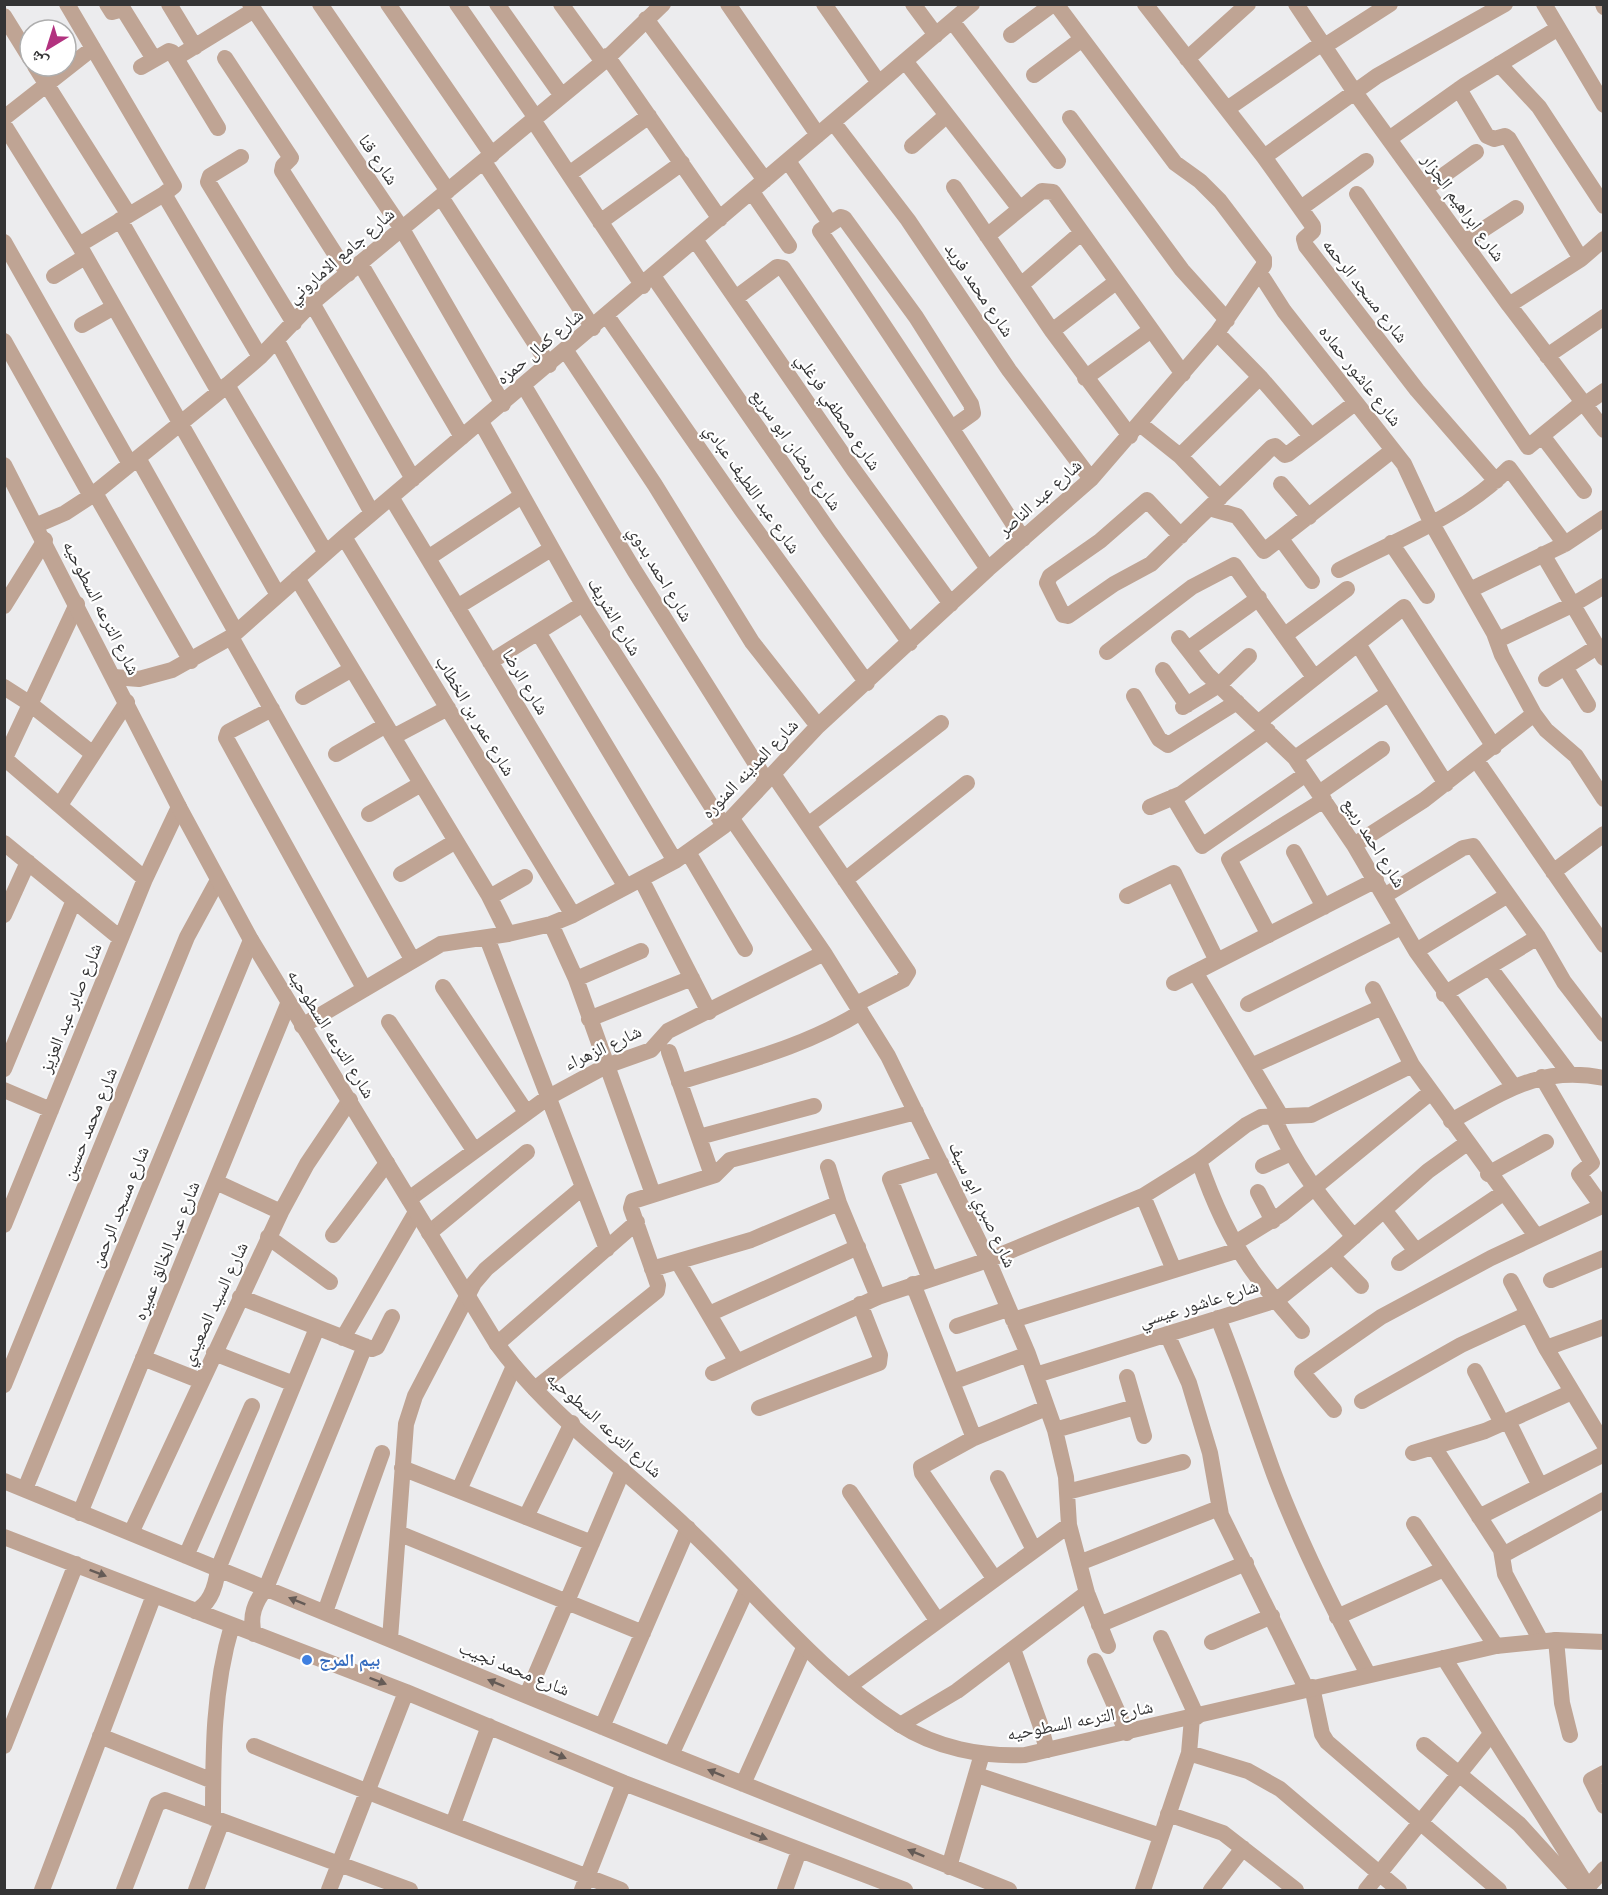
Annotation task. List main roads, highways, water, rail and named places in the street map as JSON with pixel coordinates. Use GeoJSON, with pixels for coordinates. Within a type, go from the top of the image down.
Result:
{"type":"FeatureCollection","features":[{"type":"Feature","properties":{"kind":"place","name":"بيم المرج"},"geometry":{"type":"Point","coordinates":[307,1660]}}]}
